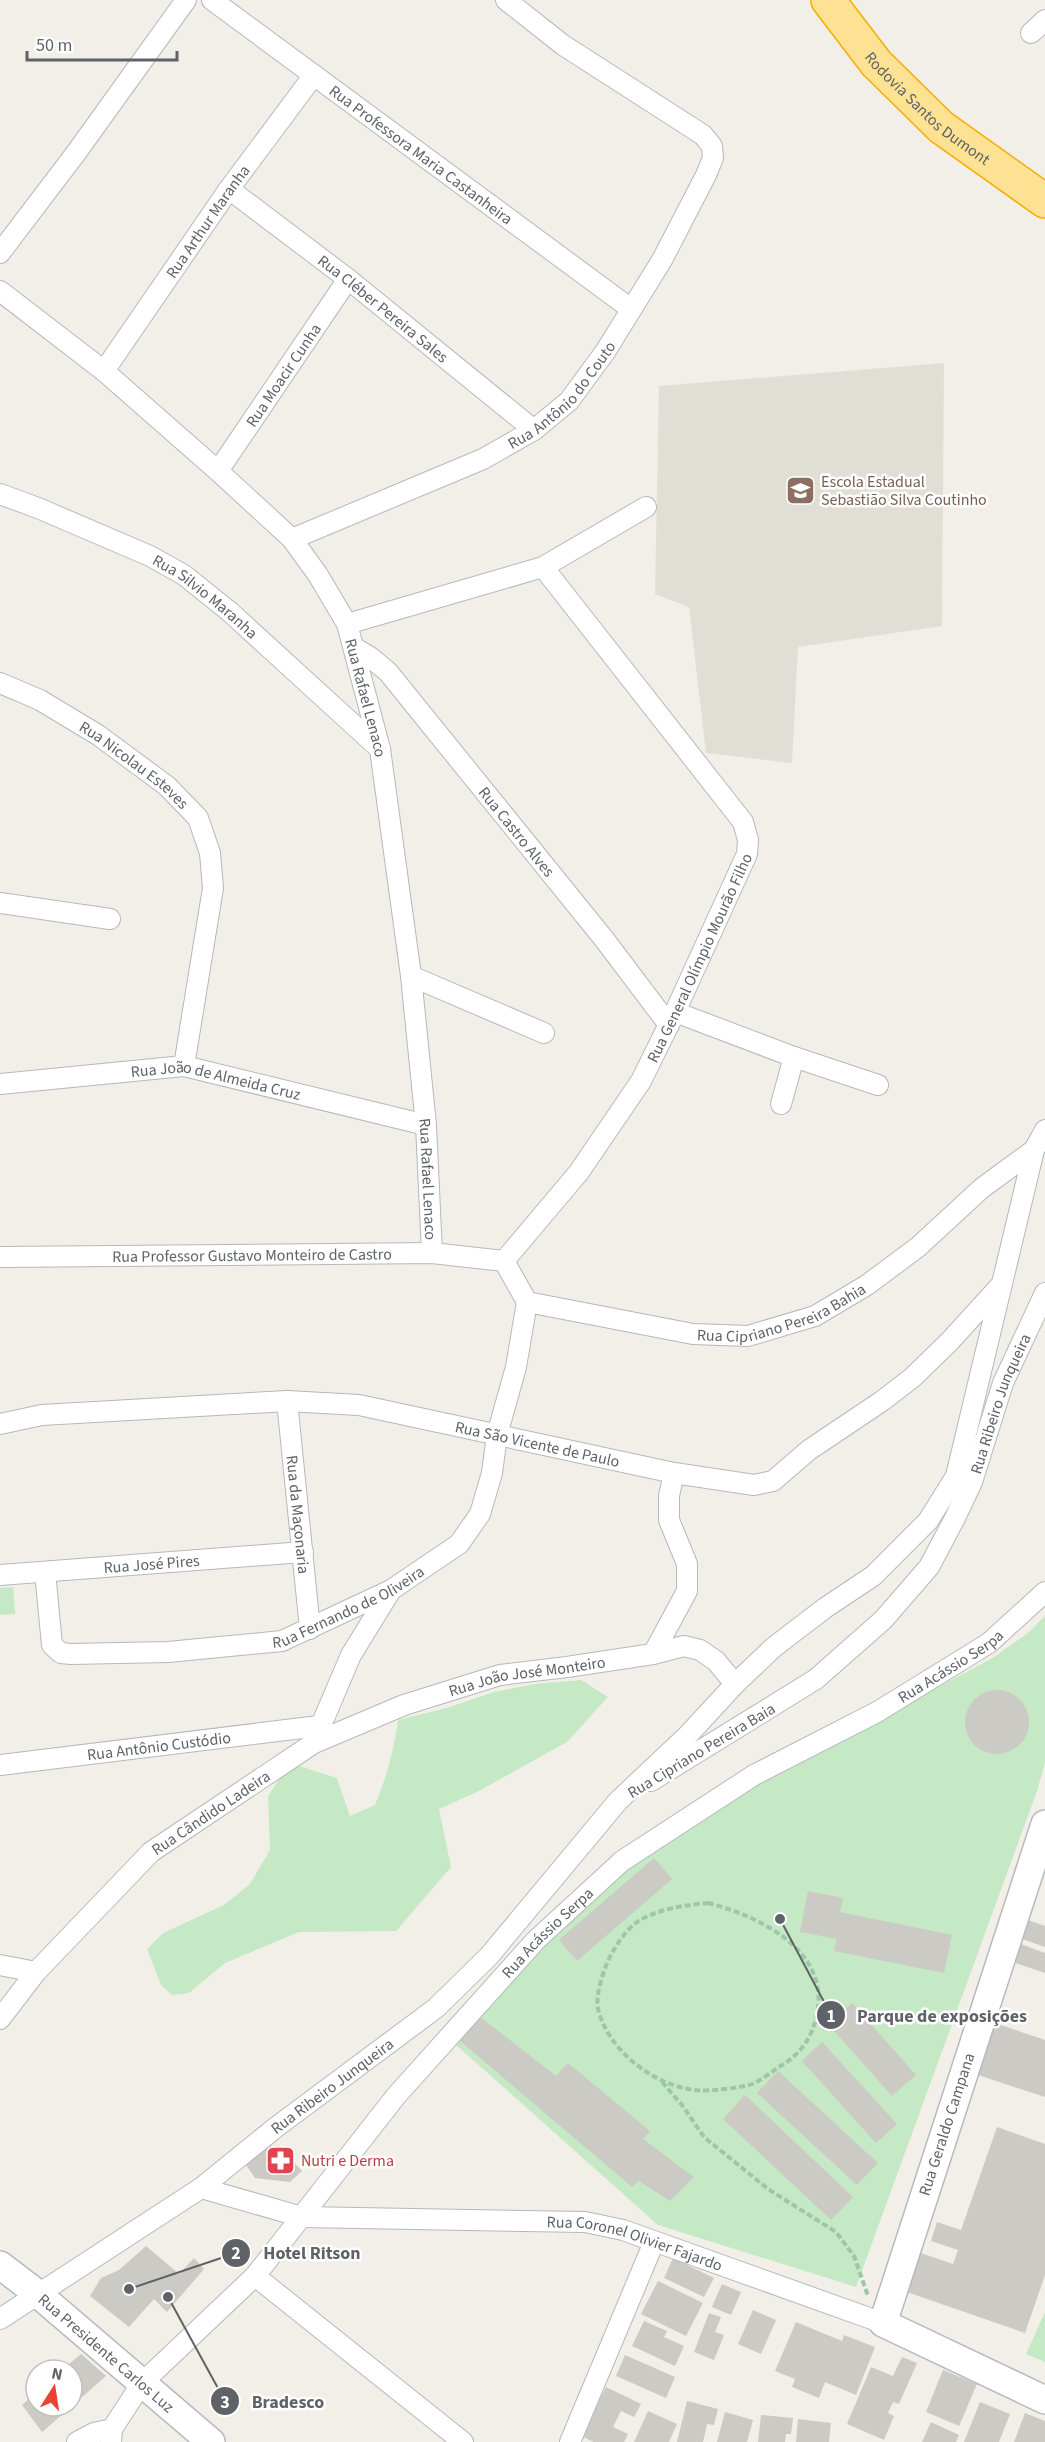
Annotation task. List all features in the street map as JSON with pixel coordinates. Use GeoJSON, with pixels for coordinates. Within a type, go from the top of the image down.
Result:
{"type":"FeatureCollection","features":[{"type":"Feature","properties":{"kind":"highway","name":"Rodovia Santos Dumont"},"geometry":{"type":"LineString","coordinates":[[828,0],[876,63],[941,127],[1045,201]]}},
{"type":"Feature","properties":{"kind":"street"},"geometry":{"type":"LineString","coordinates":[[0,253],[76,153],[186,0]]}},
{"type":"Feature","properties":{"kind":"street","name":"Rua Professora Maria Castanheira"},"geometry":{"type":"LineString","coordinates":[[212,0],[631,309]]}},
{"type":"Feature","properties":{"kind":"street","name":"Rua Antônio do Couto"},"geometry":{"type":"LineString","coordinates":[[292,539],[483,459],[534,430],[569,401],[605,352],[662,260],[713,158],[712,146],[703,135],[563,45],[506,0]]}},
{"type":"Feature","properties":{"kind":"street","name":"Rua Arthur Maranha"},"geometry":{"type":"LineString","coordinates":[[104,371],[229,189],[314,75]]}},
{"type":"Feature","properties":{"kind":"street","name":"Rua Cléber Pereira Sales"},"geometry":{"type":"LineString","coordinates":[[229,189],[348,279],[534,430]]}},
{"type":"Feature","properties":{"kind":"street","name":"Rua Moacir Cunha"},"geometry":{"type":"LineString","coordinates":[[218,471],[348,279]]}},
{"type":"Feature","properties":{"kind":"street","name":"Rua Rafael Lenaco"},"geometry":{"type":"LineString","coordinates":[[0,291],[104,371],[292,539],[318,575],[347,624],[380,749],[411,976],[426,1125],[432,1253]]}},
{"type":"Feature","properties":{"kind":"street","name":"Rua Silvio Maranha"},"geometry":{"type":"LineString","coordinates":[[0,494],[150,556],[184,575],[230,612],[380,749]]}},
{"type":"Feature","properties":{"kind":"street"},"geometry":{"type":"LineString","coordinates":[[347,624],[543,567],[646,507]]}},
{"type":"Feature","properties":{"kind":"street","name":"Rua General Olímpio Mourão Filho"},"geometry":{"type":"LineString","coordinates":[[504,1262],[579,1172],[641,1081],[747,854],[748,840],[743,822],[543,567]]}},
{"type":"Feature","properties":{"kind":"street","name":"Rua Castro Alves"},"geometry":{"type":"LineString","coordinates":[[355,648],[388,672],[604,939],[672,1018]]}},
{"type":"Feature","properties":{"kind":"street","name":"Rua Nicolau Esteves"},"geometry":{"type":"LineString","coordinates":[[0,683],[40,700],[98,735],[167,786],[198,818],[210,853],[213,888],[184,1066]]}},
{"type":"Feature","properties":{"kind":"street"},"geometry":{"type":"LineString","coordinates":[[0,903],[110,919]]}},
{"type":"Feature","properties":{"kind":"street"},"geometry":{"type":"LineString","coordinates":[[411,976],[544,1033]]}},
{"type":"Feature","properties":{"kind":"street"},"geometry":{"type":"LineString","coordinates":[[672,1018],[878,1085]]}},
{"type":"Feature","properties":{"kind":"street"},"geometry":{"type":"LineString","coordinates":[[781,1104],[794,1057]]}},
{"type":"Feature","properties":{"kind":"street","name":"Rua João de Almeida Cruz"},"geometry":{"type":"LineString","coordinates":[[0,1084],[184,1066],[426,1125]]}},
{"type":"Feature","properties":{"kind":"street"},"geometry":{"type":"LineString","coordinates":[[964,1479],[1001,1284],[1034,1150],[1045,1130]]}},
{"type":"Feature","properties":{"kind":"street","name":"Rua Cipriano Pereira Bahia"},"geometry":{"type":"LineString","coordinates":[[527,1302],[693,1334],[748,1336],[815,1316],[867,1285],[918,1246],[982,1188],[1034,1150]]}},
{"type":"Feature","properties":{"kind":"street","name":"Rua Professor Gustavo Monteiro de Castro"},"geometry":{"type":"LineString","coordinates":[[0,1257],[432,1253],[504,1262]]}},
{"type":"Feature","properties":{"kind":"street"},"geometry":{"type":"LineString","coordinates":[[504,1262],[527,1302]]}},
{"type":"Feature","properties":{"kind":"street","name":"Rua São Vicente de Paulo"},"geometry":{"type":"LineString","coordinates":[[0,1424],[42,1415],[287,1401],[359,1405],[674,1473],[754,1485],[773,1481],[809,1450],[912,1378],[950,1341],[1001,1284]]}},
{"type":"Feature","properties":{"kind":"street","name":"Rua Ribeiro Junqueira"},"geometry":{"type":"LineString","coordinates":[[964,1479],[1002,1383],[1045,1293]]}},
{"type":"Feature","properties":{"kind":"street","name":"Rua Fernando de Oliveira"},"geometry":{"type":"LineString","coordinates":[[45,1572],[52,1645],[61,1653],[168,1652],[282,1641],[391,1590],[459,1544],[480,1514],[492,1473],[497,1435],[516,1367],[527,1302]]}},
{"type":"Feature","properties":{"kind":"street","name":"Rua da Maçonaria"},"geometry":{"type":"LineString","coordinates":[[287,1401],[310,1629]]}},
{"type":"Feature","properties":{"kind":"street"},"geometry":{"type":"LineString","coordinates":[[653,1654],[687,1591],[687,1564],[669,1520],[669,1496],[674,1473]]}},
{"type":"Feature","properties":{"kind":"street","name":"Rua Cipriano Pereira Baia"},"geometry":{"type":"LineString","coordinates":[[618,1801],[688,1735],[735,1684],[774,1647],[825,1608],[873,1576],[928,1521],[964,1479]]}},
{"type":"Feature","properties":{"kind":"street","name":"Rua Cipriano Pereira Baia"},"geometry":{"type":"LineString","coordinates":[[618,1801],[816,1679],[883,1620],[929,1567],[956,1518],[964,1479]]}},
{"type":"Feature","properties":{"kind":"street","name":"Rua José Pires"},"geometry":{"type":"LineString","coordinates":[[0,1575],[303,1552]]}},
{"type":"Feature","properties":{"kind":"street"},"geometry":{"type":"LineString","coordinates":[[316,1735],[351,1654],[391,1590]]}},
{"type":"Feature","properties":{"kind":"street","name":"Rua Acássio Serpa"},"geometry":{"type":"LineString","coordinates":[[111,2436],[142,2383],[255,2276],[403,2087],[536,1941],[622,1861],[754,1775],[877,1712],[989,1643],[1045,1592]]}},
{"type":"Feature","properties":{"kind":"street","name":"Rua João José Monteiro"},"geometry":{"type":"LineString","coordinates":[[316,1735],[500,1675],[653,1654],[684,1646],[700,1650],[716,1661],[735,1684]]}},
{"type":"Feature","properties":{"kind":"street","name":"Rua Antônio Custódio"},"geometry":{"type":"LineString","coordinates":[[0,1765],[316,1735]]}},
{"type":"Feature","properties":{"kind":"street","name":"Rua Cândido Ladeira"},"geometry":{"type":"LineString","coordinates":[[0,2019],[36,1972],[151,1852],[316,1735]]}},
{"type":"Feature","properties":{"kind":"street","name":"Rua Ribeiro Junqueira"},"geometry":{"type":"LineString","coordinates":[[0,2319],[201,2188],[275,2128],[436,2008],[489,1956],[618,1801]]}},
{"type":"Feature","properties":{"kind":"street","name":"Rua Geraldo Campana"},"geometry":{"type":"LineString","coordinates":[[883,2323],[1038,1869],[1045,1824]]}},
{"type":"Feature","properties":{"kind":"street"},"geometry":{"type":"LineString","coordinates":[[0,1965],[36,1972]]}},
{"type":"Feature","properties":{"kind":"street","name":"Rua Coronel Olivier Fajardo"},"geometry":{"type":"LineString","coordinates":[[201,2188],[302,2217],[585,2222],[623,2230],[883,2323],[1045,2400]]}},
{"type":"Feature","properties":{"kind":"street"},"geometry":{"type":"LineString","coordinates":[[570,2442],[654,2242]]}},
{"type":"Feature","properties":{"kind":"street","name":"Rua Presidente Carlos Luz"},"geometry":{"type":"LineString","coordinates":[[0,2265],[38,2294],[211,2442]]}},
{"type":"Feature","properties":{"kind":"street"},"geometry":{"type":"LineString","coordinates":[[255,2276],[463,2442]]}},
{"type":"Feature","properties":{"kind":"street"},"geometry":{"type":"LineString","coordinates":[[77,2442],[94,2433],[111,2436]]}},
{"type":"Feature","properties":{"kind":"path"},"geometry":{"type":"LineString","coordinates":[[662,2082],[695,2091],[752,2084],[794,2058],[813,2032],[820,2001],[816,1974],[792,1944],[769,1926],[733,1910],[708,1903],[679,1906],[644,1917],[622,1936],[603,1967],[598,2008],[613,2040],[638,2066],[662,2082],[704,2137],[768,2189],[836,2232],[854,2256],[867,2295],[883,2323]]}},
{"type":"Feature","properties":{"kind":"shaded area","name":"Escola Estadual Sebastião Silva Coutinho"},"geometry":{"type":"Polygon","coordinates":[[[944,363],[942,626],[798,647],[792,763],[706,753],[689,607],[655,594],[659,386],[944,363]]]}},
{"type":"Feature","properties":{"kind":"green space"},"geometry":{"type":"Polygon","coordinates":[[[13,1587],[15,1614],[0,1615],[0,1588],[13,1587]]]}},
{"type":"Feature","properties":{"kind":"green space"},"geometry":{"type":"Polygon","coordinates":[[[1045,1616],[1045,1762],[1037,1791],[856,2287],[658,2225],[454,2043],[525,1960],[616,1879],[677,1834],[754,1784],[991,1659],[1028,1633],[1045,1616]]]}},
{"type":"Feature","properties":{"kind":"green space"},"geometry":{"type":"Polygon","coordinates":[[[581,1680],[608,1697],[567,1742],[479,1791],[439,1809],[451,1867],[396,1931],[299,1932],[225,1963],[189,1993],[172,1995],[161,1985],[147,1949],[163,1933],[224,1905],[250,1884],[270,1850],[268,1796],[280,1778],[299,1766],[337,1778],[350,1816],[375,1805],[390,1763],[398,1720],[447,1708],[494,1692],[535,1684],[581,1680]]]}},
{"type":"Feature","properties":{"kind":"green space"},"geometry":{"type":"Polygon","coordinates":[[[1045,2312],[1045,2362],[1026,2354],[1045,2312]]]}},
{"type":"Feature","properties":{"kind":"building"},"geometry":{"type":"Polygon","coordinates":[[[997,1690],[1020,1699],[1029,1722],[1020,1745],[997,1754],[974,1745],[965,1722],[974,1699],[997,1690]]]}},
{"type":"Feature","properties":{"kind":"building"},"geometry":{"type":"Polygon","coordinates":[[[654,1858],[672,1879],[577,1961],[559,1940],[654,1858]]]}},
{"type":"Feature","properties":{"kind":"building"},"geometry":{"type":"Polygon","coordinates":[[[808,1891],[843,1898],[840,1912],[952,1935],[944,1973],[834,1951],[837,1939],[800,1932],[808,1891]]]}},
{"type":"Feature","properties":{"kind":"building"},"geometry":{"type":"Polygon","coordinates":[[[1025,1919],[1045,1926],[1045,1947],[1019,1938],[1025,1919]]]}},
{"type":"Feature","properties":{"kind":"building"},"geometry":{"type":"Polygon","coordinates":[[[1018,1943],[1045,1953],[1045,1973],[1012,1962],[1018,1943]]]}},
{"type":"Feature","properties":{"kind":"building"},"geometry":{"type":"Polygon","coordinates":[[[852,2003],[916,2075],[892,2096],[828,2024],[852,2003]]]}},
{"type":"Feature","properties":{"kind":"building"},"geometry":{"type":"Polygon","coordinates":[[[479,2016],[556,2076],[568,2063],[650,2131],[643,2139],[694,2177],[670,2201],[639,2181],[632,2187],[459,2040],[479,2016]]]}},
{"type":"Feature","properties":{"kind":"building"},"geometry":{"type":"Polygon","coordinates":[[[992,2022],[1045,2040],[1045,2097],[975,2074],[992,2022]]]}},
{"type":"Feature","properties":{"kind":"building"},"geometry":{"type":"Polygon","coordinates":[[[822,2042],[897,2124],[876,2143],[802,2061],[822,2042]]]}},
{"type":"Feature","properties":{"kind":"building"},"geometry":{"type":"Polygon","coordinates":[[[778,2071],[878,2163],[857,2185],[757,2093],[778,2071]]]}},
{"type":"Feature","properties":{"kind":"building"},"geometry":{"type":"Polygon","coordinates":[[[745,2095],[853,2197],[831,2220],[723,2119],[745,2095]]]}},
{"type":"Feature","properties":{"kind":"building"},"geometry":{"type":"Polygon","coordinates":[[[997,2127],[1045,2144],[1045,2275],[1025,2333],[904,2291],[918,2252],[953,2264],[958,2250],[931,2241],[937,2222],[961,2230],[997,2127]]]}},
{"type":"Feature","properties":{"kind":"building","name":"Nutri e Derma"},"geometry":{"type":"Polygon","coordinates":[[[264,2140],[275,2149],[278,2145],[302,2171],[290,2182],[255,2178],[244,2162],[264,2140]]]}},
{"type":"Feature","properties":{"kind":"building"},"geometry":{"type":"Polygon","coordinates":[[[146,2246],[179,2274],[194,2258],[204,2269],[167,2312],[154,2299],[129,2327],[90,2296],[101,2278],[119,2270],[146,2246]]]}},
{"type":"Feature","properties":{"kind":"building"},"geometry":{"type":"Polygon","coordinates":[[[673,2258],[714,2278],[704,2297],[664,2278],[673,2258]]]}},
{"type":"Feature","properties":{"kind":"building"},"geometry":{"type":"Polygon","coordinates":[[[658,2281],[703,2303],[686,2336],[641,2314],[658,2281]]]}},
{"type":"Feature","properties":{"kind":"building"},"geometry":{"type":"Polygon","coordinates":[[[722,2284],[741,2292],[731,2315],[712,2307],[722,2284]]]}},
{"type":"Feature","properties":{"kind":"building"},"geometry":{"type":"Polygon","coordinates":[[[753,2310],[776,2320],[761,2354],[738,2344],[753,2310]]]}},
{"type":"Feature","properties":{"kind":"building"},"geometry":{"type":"Polygon","coordinates":[[[709,2313],[721,2317],[715,2332],[724,2335],[714,2360],[694,2352],[709,2313]]]}},
{"type":"Feature","properties":{"kind":"building"},"geometry":{"type":"Polygon","coordinates":[[[644,2321],[667,2331],[664,2337],[684,2346],[675,2366],[632,2346],[644,2321]]]}},
{"type":"Feature","properties":{"kind":"building"},"geometry":{"type":"Polygon","coordinates":[[[796,2322],[842,2341],[844,2335],[875,2347],[856,2395],[825,2382],[819,2398],[792,2387],[795,2379],[775,2371],[796,2322]]]}},
{"type":"Feature","properties":{"kind":"building"},"geometry":{"type":"Polygon","coordinates":[[[81,2354],[106,2376],[84,2395],[84,2358],[76,2358],[81,2354]]]}},
{"type":"Feature","properties":{"kind":"building"},"geometry":{"type":"Polygon","coordinates":[[[625,2355],[675,2377],[666,2398],[616,2376],[625,2355]]]}},
{"type":"Feature","properties":{"kind":"building"},"geometry":{"type":"Polygon","coordinates":[[[902,2357],[917,2363],[899,2404],[893,2402],[888,2413],[894,2416],[884,2440],[847,2424],[871,2367],[893,2376],[902,2357]]]}},
{"type":"Feature","properties":{"kind":"building"},"geometry":{"type":"Polygon","coordinates":[[[943,2370],[977,2384],[959,2426],[926,2412],[943,2370]]]}},
{"type":"Feature","properties":{"kind":"building"},"geometry":{"type":"Polygon","coordinates":[[[606,2387],[641,2404],[634,2417],[621,2411],[613,2427],[628,2434],[624,2442],[594,2442],[581,2436],[606,2387]]]}},
{"type":"Feature","properties":{"kind":"building"},"geometry":{"type":"Polygon","coordinates":[[[687,2401],[718,2409],[714,2425],[707,2424],[703,2442],[677,2442],[687,2401]]]}},
{"type":"Feature","properties":{"kind":"building"},"geometry":{"type":"Polygon","coordinates":[[[980,2402],[1010,2414],[999,2442],[964,2442],[980,2402]]]}},
{"type":"Feature","properties":{"kind":"building"},"geometry":{"type":"Polygon","coordinates":[[[648,2411],[677,2424],[669,2442],[634,2442],[648,2411]]]}},
{"type":"Feature","properties":{"kind":"building"},"geometry":{"type":"Polygon","coordinates":[[[725,2412],[753,2420],[747,2442],[717,2442],[725,2412]]]}},
{"type":"Feature","properties":{"kind":"building"},"geometry":{"type":"Polygon","coordinates":[[[1025,2413],[1045,2421],[1045,2442],[1014,2442],[1025,2413]]]}},
{"type":"Feature","properties":{"kind":"building"},"geometry":{"type":"Polygon","coordinates":[[[761,2415],[793,2418],[791,2434],[786,2434],[785,2442],[758,2442],[761,2415]]]}},
{"type":"Feature","properties":{"kind":"building"},"geometry":{"type":"Polygon","coordinates":[[[32,2418],[58,2418],[42,2432],[32,2418]]]}},
{"type":"Feature","properties":{"kind":"building"},"geometry":{"type":"Polygon","coordinates":[[[798,2419],[831,2423],[829,2442],[796,2442],[798,2419]]]}},
{"type":"Feature","properties":{"kind":"building"},"geometry":{"type":"Polygon","coordinates":[[[931,2422],[959,2435],[956,2442],[922,2442],[931,2422]]]}},
{"type":"Feature","properties":{"kind":"place","name":"Escola Estadual Sebastião Silva Coutinho"},"geometry":{"type":"Point","coordinates":[800,490]}},
{"type":"Feature","properties":{"kind":"place","name":"Parque de exposições"},"geometry":{"type":"Point","coordinates":[780,1919]}},
{"type":"Feature","properties":{"kind":"place","name":"Nutri e Derma"},"geometry":{"type":"Point","coordinates":[280,2160]}},
{"type":"Feature","properties":{"kind":"place","name":"Hotel Ritson"},"geometry":{"type":"Point","coordinates":[129,2289]}},
{"type":"Feature","properties":{"kind":"place","name":"Bradesco"},"geometry":{"type":"Point","coordinates":[168,2297]}}]}
